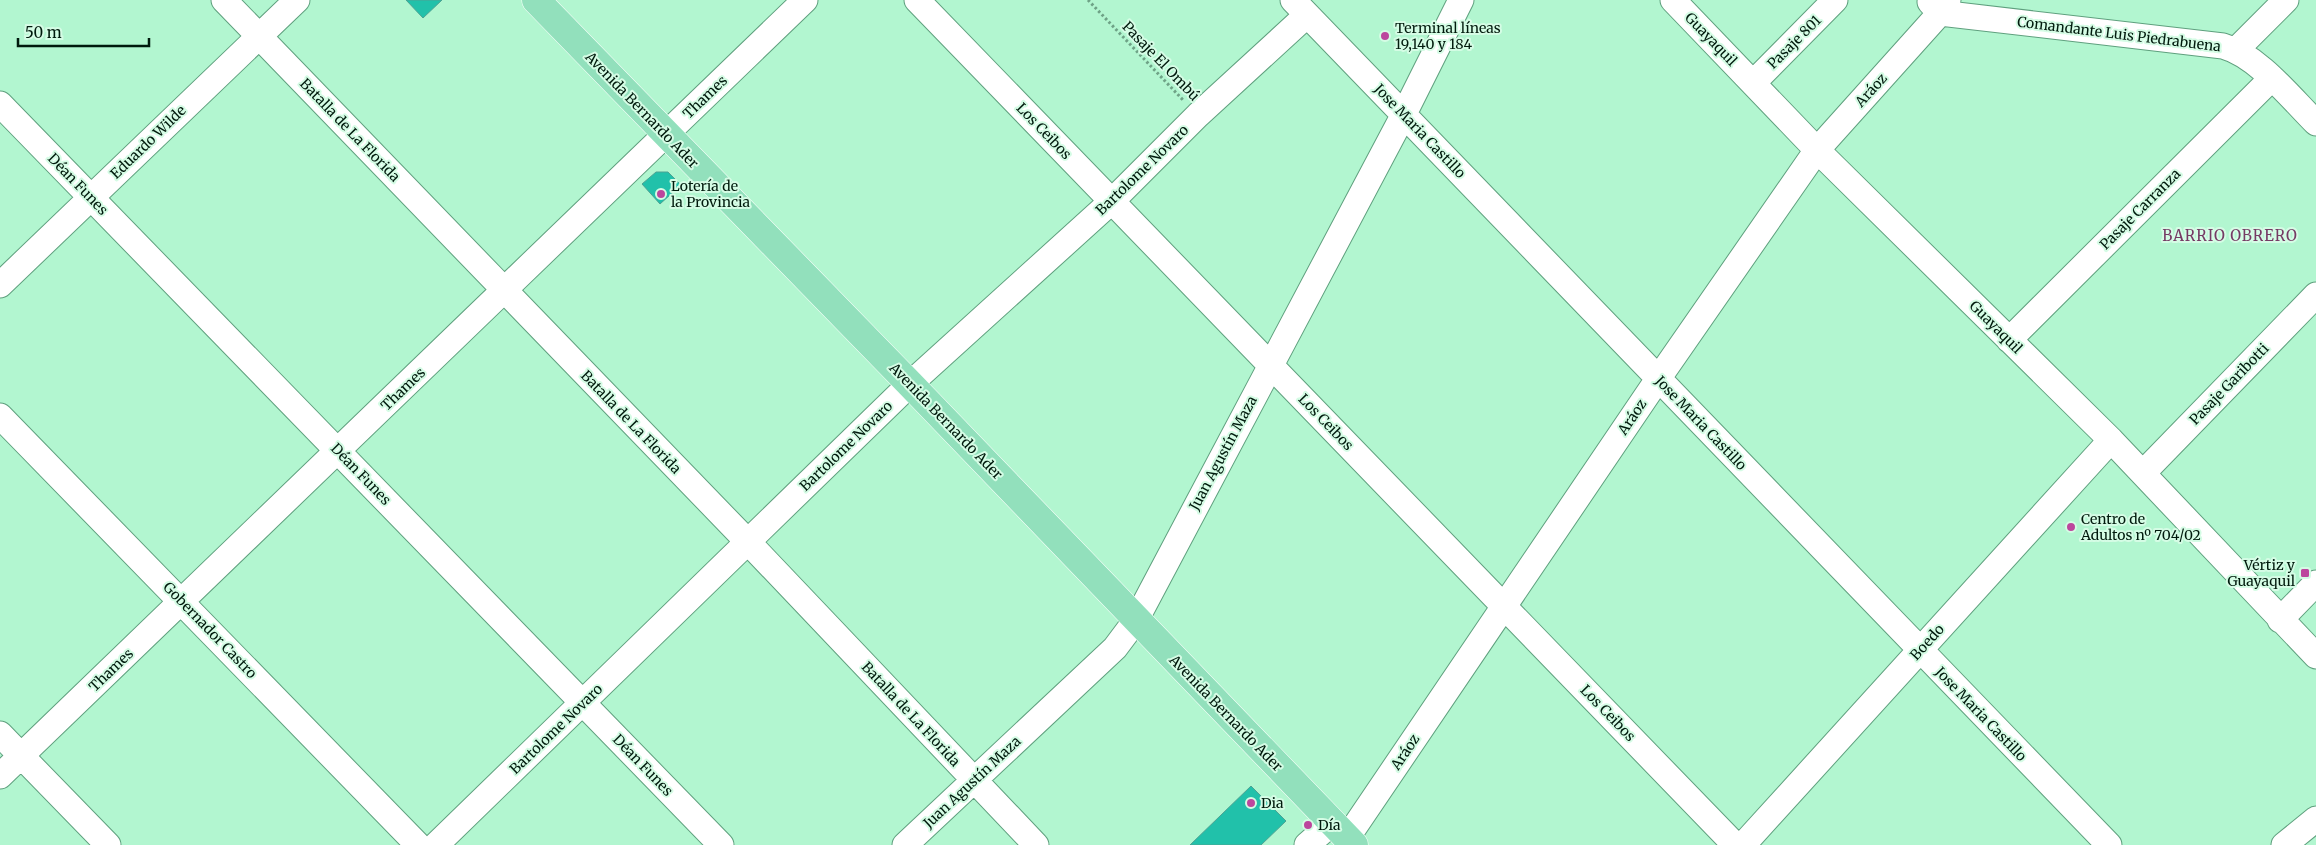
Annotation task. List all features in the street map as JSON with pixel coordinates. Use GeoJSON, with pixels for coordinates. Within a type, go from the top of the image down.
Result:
{"type":"FeatureCollection","features":[{"type":"Feature","properties":{"kind":"main road","name":"Avenida Bernardo Ader"},"geometry":{"type":"LineString","coordinates":[[536,0],[910,384],[1344,835]]}},
{"type":"Feature","properties":{"kind":"street","name":"Batalla de La Florida"},"geometry":{"type":"LineString","coordinates":[[224,0],[748,542],[1036,845]]}},
{"type":"Feature","properties":{"kind":"street","name":"Eduardo Wilde"},"geometry":{"type":"LineString","coordinates":[[0,285],[296,0]]}},
{"type":"Feature","properties":{"kind":"street","name":"Thames"},"geometry":{"type":"LineString","coordinates":[[0,776],[805,0]]}},
{"type":"Feature","properties":{"kind":"street","name":"Los Ceibos"},"geometry":{"type":"LineString","coordinates":[[917,0],[1735,845]]}},
{"type":"Feature","properties":{"kind":"street","name":"Juan Agustín Maza"},"geometry":{"type":"LineString","coordinates":[[905,845],[1116,648],[1136,620],[1404,114],[1461,0]]}},
{"type":"Feature","properties":{"kind":"street","name":"Guayaquil"},"geometry":{"type":"LineString","coordinates":[[1673,0],[1817,150],[2111,440],[2316,656]]}},
{"type":"Feature","properties":{"kind":"street","name":"Pasaje 801"},"geometry":{"type":"LineString","coordinates":[[1753,83],[1835,0]]}},
{"type":"Feature","properties":{"kind":"street"},"geometry":{"type":"LineString","coordinates":[[2237,49],[2286,0]]}},
{"type":"Feature","properties":{"kind":"street","name":"Comandante Luis Piedrabuena"},"geometry":{"type":"LineString","coordinates":[[1939,4],[2237,49],[2251,59],[2316,123]]}},
{"type":"Feature","properties":{"kind":"street","name":"Aráoz"},"geometry":{"type":"LineString","coordinates":[[1307,845],[1344,835],[1504,606],[1817,150],[1939,4]]}},
{"type":"Feature","properties":{"kind":"street","name":"Bartolome Novaro"},"geometry":{"type":"LineString","coordinates":[[436,845],[910,384],[1112,201],[1198,116],[1300,8]]}},
{"type":"Feature","properties":{"kind":"street","name":"Jose Maria Castillo"},"geometry":{"type":"LineString","coordinates":[[1300,8],[2109,845]]}},
{"type":"Feature","properties":{"kind":"street","name":"Pasaje Carranza"},"geometry":{"type":"LineString","coordinates":[[2009,340],[2271,79]]}},
{"type":"Feature","properties":{"kind":"street","name":"Déan Funes"},"geometry":{"type":"LineString","coordinates":[[0,104],[721,845]]}},
{"type":"Feature","properties":{"kind":"street","name":"Pasaje Garibotti"},"geometry":{"type":"LineString","coordinates":[[2143,473],[2316,295]]}},
{"type":"Feature","properties":{"kind":"street","name":"Gobernador Castro"},"geometry":{"type":"LineString","coordinates":[[0,416],[418,845]]}},
{"type":"Feature","properties":{"kind":"street","name":"Boedo"},"geometry":{"type":"LineString","coordinates":[[1743,845],[2111,440]]}},
{"type":"Feature","properties":{"kind":"street"},"geometry":{"type":"LineString","coordinates":[[2280,620],[2316,583]]}},
{"type":"Feature","properties":{"kind":"street"},"geometry":{"type":"LineString","coordinates":[[0,734],[108,845]]}},
{"type":"Feature","properties":{"kind":"street"},"geometry":{"type":"LineString","coordinates":[[2284,845],[2316,819]]}},
{"type":"Feature","properties":{"kind":"path","name":"Pasaje El Ombú"},"geometry":{"type":"LineString","coordinates":[[1088,0],[1198,116]]}},
{"type":"Feature","properties":{"kind":"building"},"geometry":{"type":"Polygon","coordinates":[[[406,0],[442,0],[423,18],[406,0]]]}},
{"type":"Feature","properties":{"kind":"building","name":"Lotería de la Provincia"},"geometry":{"type":"Polygon","coordinates":[[[656,172],[668,172],[681,185],[660,204],[642,184],[656,172]]]}},
{"type":"Feature","properties":{"kind":"building","name":"Dia"},"geometry":{"type":"Polygon","coordinates":[[[1251,786],[1286,821],[1261,845],[1190,845],[1251,786]]]}},
{"type":"Feature","properties":{"kind":"place","name":"Terminal líneas 19,140 y 184"},"geometry":{"type":"Point","coordinates":[1385,36]}},
{"type":"Feature","properties":{"kind":"place","name":"Lotería de la Provincia"},"geometry":{"type":"Point","coordinates":[661,194]}},
{"type":"Feature","properties":{"kind":"place","name":"Centro de Adultos nº 704/02"},"geometry":{"type":"Point","coordinates":[2071,527]}},
{"type":"Feature","properties":{"kind":"place","name":"Vértiz y Guayaquil"},"geometry":{"type":"Point","coordinates":[2305,573]}},
{"type":"Feature","properties":{"kind":"place","name":"Dia"},"geometry":{"type":"Point","coordinates":[1251,803]}},
{"type":"Feature","properties":{"kind":"place","name":"Día"},"geometry":{"type":"Point","coordinates":[1308,825]}},
{"type":"Feature","properties":{"kind":"district","name":"BARRIO OBRERO"},"geometry":{"type":"Point","coordinates":[2230,235]}}]}
